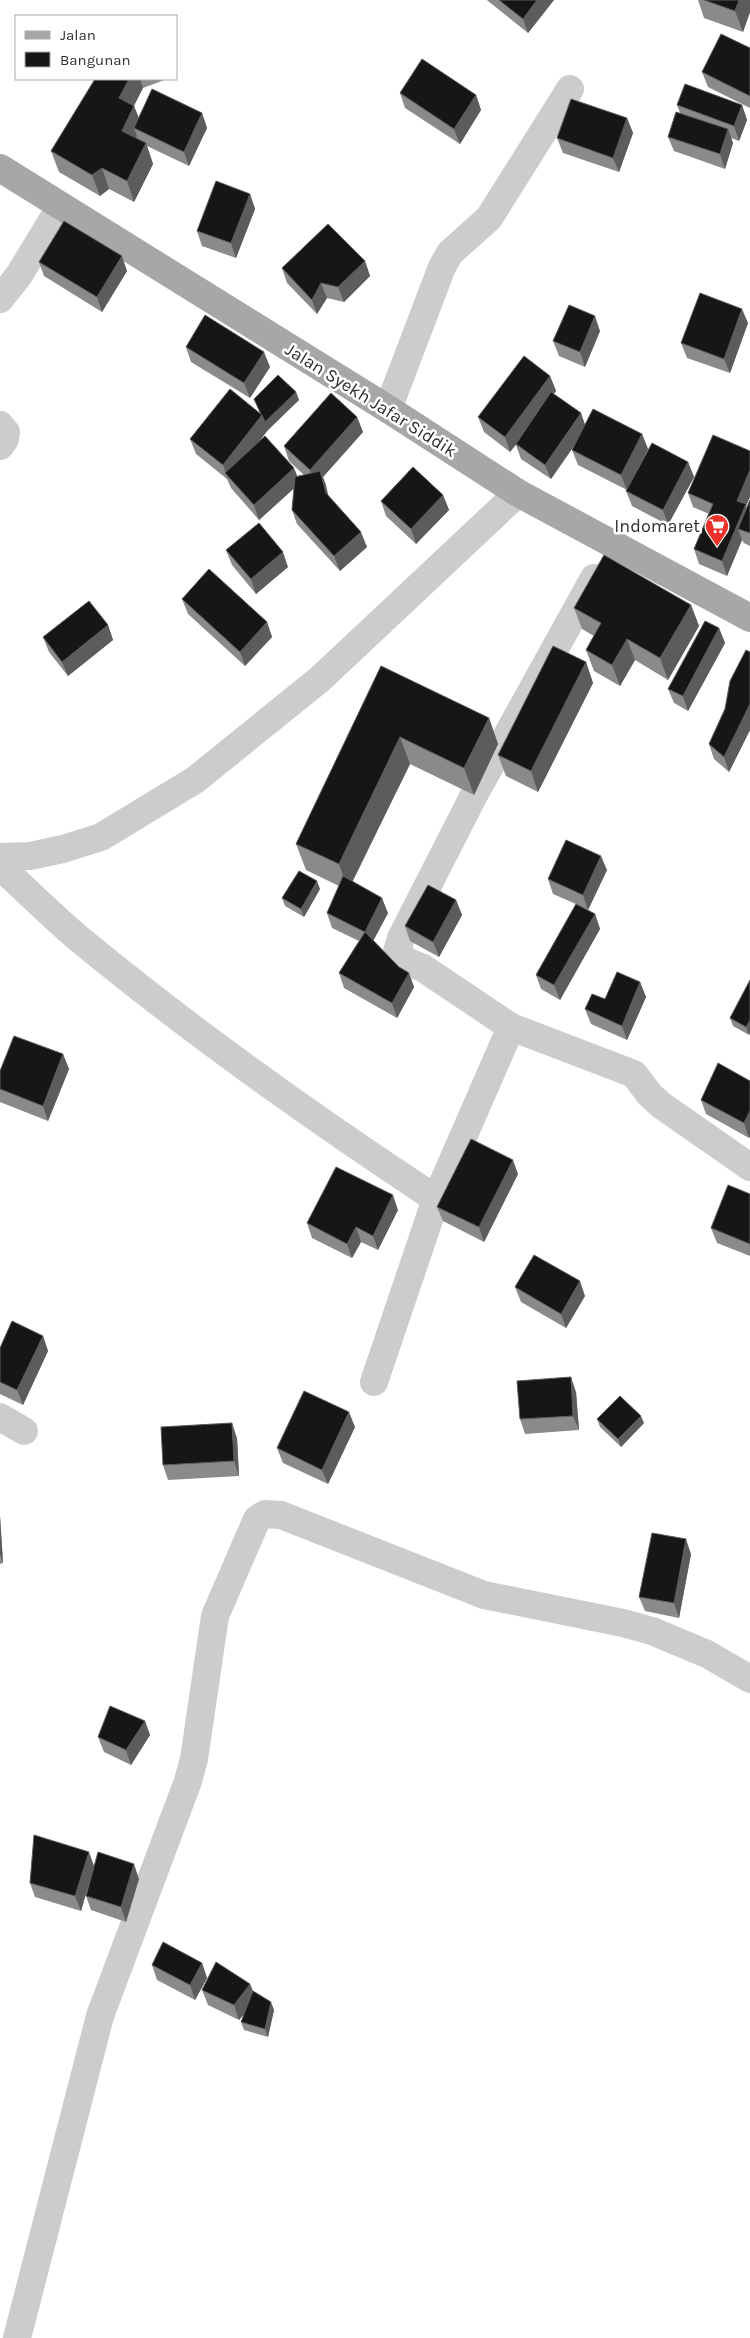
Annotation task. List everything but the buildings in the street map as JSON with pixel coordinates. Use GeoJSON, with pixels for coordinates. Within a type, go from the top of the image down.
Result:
{"type":"FeatureCollection","features":[{"type":"Feature","properties":{"kind":"main road","name":"Jalan Syekh Jafar Siddik"},"geometry":{"type":"LineString","coordinates":[[0,168],[388,409],[518,493],[750,618]]}},
{"type":"Feature","properties":{"kind":"street"},"geometry":{"type":"LineString","coordinates":[[388,409],[442,267],[450,252],[489,218],[570,89]]}},
{"type":"Feature","properties":{"kind":"street"},"geometry":{"type":"LineString","coordinates":[[0,300],[19,275],[61,206]]}},
{"type":"Feature","properties":{"kind":"street"},"geometry":{"type":"LineString","coordinates":[[0,426],[6,432],[0,446]]}},
{"type":"Feature","properties":{"kind":"street"},"geometry":{"type":"LineString","coordinates":[[0,857],[30,856],[63,849],[101,837],[195,780],[320,679],[518,493]]}},
{"type":"Feature","properties":{"kind":"street"},"geometry":{"type":"LineString","coordinates":[[612,544],[474,795],[401,938],[397,951],[406,962],[423,968],[511,1027],[634,1074],[650,1095],[661,1105],[750,1167]]}},
{"type":"Feature","properties":{"kind":"street"},"geometry":{"type":"LineString","coordinates":[[0,866],[77,936],[220,1049],[334,1132],[436,1199]]}},
{"type":"Feature","properties":{"kind":"street"},"geometry":{"type":"LineString","coordinates":[[374,1382],[436,1199],[511,1027]]}},
{"type":"Feature","properties":{"kind":"street"},"geometry":{"type":"LineString","coordinates":[[0,1416],[24,1431]]}},
{"type":"Feature","properties":{"kind":"street"},"geometry":{"type":"LineString","coordinates":[[17,2338],[100,2016],[188,1781],[194,1758],[215,1616],[257,1520],[265,1514],[281,1515],[484,1595],[623,1623],[652,1631],[707,1654],[750,1679]]}},
{"type":"Feature","properties":{"kind":"place","name":"Indomaret"},"geometry":{"type":"Point","coordinates":[717,547]}}]}
